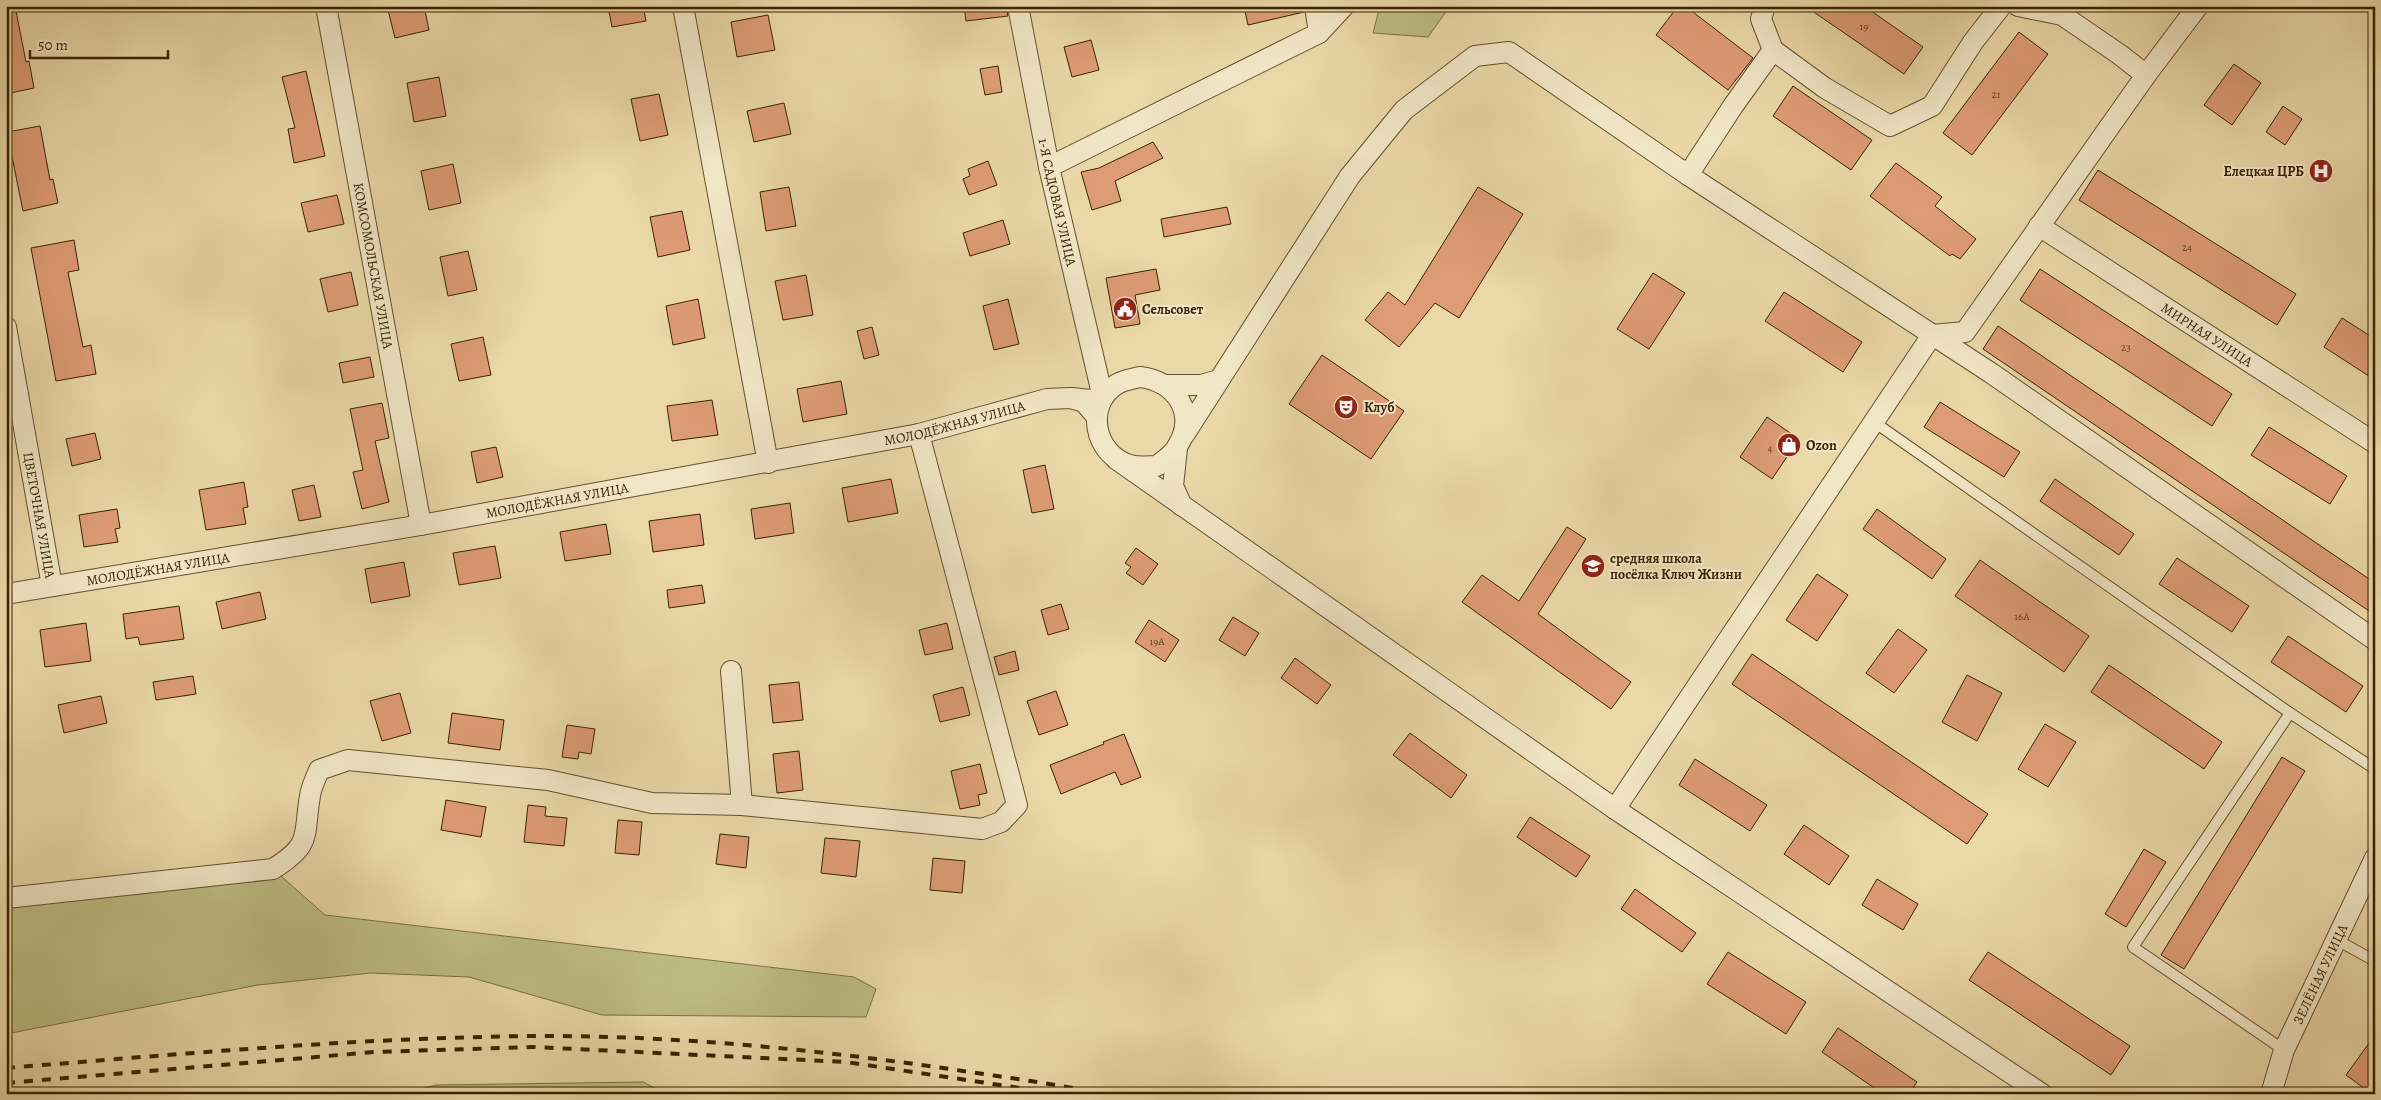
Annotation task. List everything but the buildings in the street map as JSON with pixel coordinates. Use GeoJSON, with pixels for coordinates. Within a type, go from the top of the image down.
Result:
{"type":"FeatureCollection","features":[{"type":"Feature","properties":{"kind":"street","name":"КОМСОМОЛЬСКАЯ УЛИЦА"},"geometry":{"type":"LineString","coordinates":[[326,6],[421,525]]}},
{"type":"Feature","properties":{"kind":"street"},"geometry":{"type":"LineString","coordinates":[[684,6],[768,463]]}},
{"type":"Feature","properties":{"kind":"street","name":"1-Я САДОВАЯ УЛИЦА"},"geometry":{"type":"LineString","coordinates":[[1018,6],[1049,168],[1103,398]]}},
{"type":"Feature","properties":{"kind":"street"},"geometry":{"type":"LineString","coordinates":[[1315,6],[1319,33]]}},
{"type":"Feature","properties":{"kind":"street"},"geometry":{"type":"LineString","coordinates":[[1049,168],[1319,33],[1344,6]]}},
{"type":"Feature","properties":{"kind":"street"},"geometry":{"type":"LineString","coordinates":[[1764,6],[1761,19],[1772,50],[1825,88],[1890,126],[1932,106],[1973,42],[2001,6]]}},
{"type":"Feature","properties":{"kind":"street"},"geometry":{"type":"LineString","coordinates":[[2018,6],[2062,15],[2146,75]]}},
{"type":"Feature","properties":{"kind":"street"},"geometry":{"type":"LineString","coordinates":[[1932,335],[1965,332],[2146,75],[2198,6]]}},
{"type":"Feature","properties":{"kind":"street"},"geometry":{"type":"LineString","coordinates":[[1688,175],[1772,50]]}},
{"type":"Feature","properties":{"kind":"street"},"geometry":{"type":"LineString","coordinates":[[1116,460],[1130,466],[1157,466],[1180,442],[1350,176],[1404,110],[1474,56],[1509,52],[1688,175],[1991,373],[2375,640]]}},
{"type":"Feature","properties":{"kind":"street","name":"МИРНАЯ УЛИЦА"},"geometry":{"type":"LineString","coordinates":[[2039,226],[2375,444]]}},
{"type":"Feature","properties":{"kind":"street","name":"ЦВЕТОЧНАЯ УЛИЦА"},"geometry":{"type":"LineString","coordinates":[[6,327],[52,586]]}},
{"type":"Feature","properties":{"kind":"street"},"geometry":{"type":"LineString","coordinates":[[1615,809],[1932,335]]}},
{"type":"Feature","properties":{"kind":"street"},"geometry":{"type":"LineString","coordinates":[[1096,417],[1103,398],[1116,385],[1140,377],[1151,378],[1165,385],[1177,395],[1184,410],[1186,425],[1180,442],[1173,486],[1182,506]]}},
{"type":"Feature","properties":{"kind":"street"},"geometry":{"type":"LineString","coordinates":[[1165,385],[1201,385],[1219,380]]}},
{"type":"Feature","properties":{"kind":"street","name":"МОЛОДЁЖНАЯ УЛИЦА"},"geometry":{"type":"LineString","coordinates":[[6,594],[421,525],[768,463],[920,434],[1048,399],[1070,398],[1090,400],[1103,398]]}},
{"type":"Feature","properties":{"kind":"street"},"geometry":{"type":"LineString","coordinates":[[1070,398],[1084,402],[1096,417],[1100,440],[1108,453],[1116,460],[1615,809],[2042,1094]]}},
{"type":"Feature","properties":{"kind":"street"},"geometry":{"type":"LineString","coordinates":[[6,898],[273,869],[292,857],[306,836],[310,794],[319,770],[348,760],[548,780],[652,803],[742,804],[982,829],[1001,822],[1017,805],[920,434]]}},
{"type":"Feature","properties":{"kind":"street"},"geometry":{"type":"LineString","coordinates":[[731,672],[742,804]]}},
{"type":"Feature","properties":{"kind":"street","name":"ЗЕЛЁНАЯ УЛИЦА"},"geometry":{"type":"LineString","coordinates":[[2271,1094],[2284,1050],[2375,858]]}},
{"type":"Feature","properties":{"kind":"lane"},"geometry":{"type":"LineString","coordinates":[[1874,422],[2290,713],[2375,769]]}},
{"type":"Feature","properties":{"kind":"lane"},"geometry":{"type":"LineString","coordinates":[[2284,1050],[2134,947],[2290,713]]}},
{"type":"Feature","properties":{"kind":"lane"},"geometry":{"type":"LineString","coordinates":[[2335,939],[2375,961]]}},
{"type":"Feature","properties":{"kind":"green space"},"geometry":{"type":"Polygon","coordinates":[[[1380,6],[1450,6],[1428,37],[1373,33],[1380,6]]]}},
{"type":"Feature","properties":{"kind":"green space"},"geometry":{"type":"Polygon","coordinates":[[[273,869],[325,915],[854,977],[876,989],[866,1017],[602,1015],[469,977],[371,973],[258,985],[6,1034],[6,898],[273,869]]]}},
{"type":"Feature","properties":{"kind":"green space"},"geometry":{"type":"Polygon","coordinates":[[[643,1082],[666,1094],[401,1094],[436,1085],[643,1082]]]}},
{"type":"Feature","properties":{"kind":"railway"},"geometry":{"type":"LineString","coordinates":[[6,1068],[334,1043],[465,1037],[584,1036],[689,1041],[846,1055],[1026,1080],[1103,1094]]}},
{"type":"Feature","properties":{"kind":"railway"},"geometry":{"type":"LineString","coordinates":[[6,1083],[375,1052],[533,1047],[846,1062],[1060,1094]]}},
{"type":"Feature","properties":{"kind":"place","name":"Елецкая ЦРБ"},"geometry":{"type":"Point","coordinates":[2321,171]}},
{"type":"Feature","properties":{"kind":"place","name":"Сельсовет"},"geometry":{"type":"Point","coordinates":[1125,309]}},
{"type":"Feature","properties":{"kind":"place","name":"Клуб"},"geometry":{"type":"Point","coordinates":[1346,407]}},
{"type":"Feature","properties":{"kind":"place","name":"Ozon"},"geometry":{"type":"Point","coordinates":[1789,445]}},
{"type":"Feature","properties":{"kind":"place","name":"средняя школа посёлка Ключ Жизни"},"geometry":{"type":"Point","coordinates":[1593,566]}}]}
